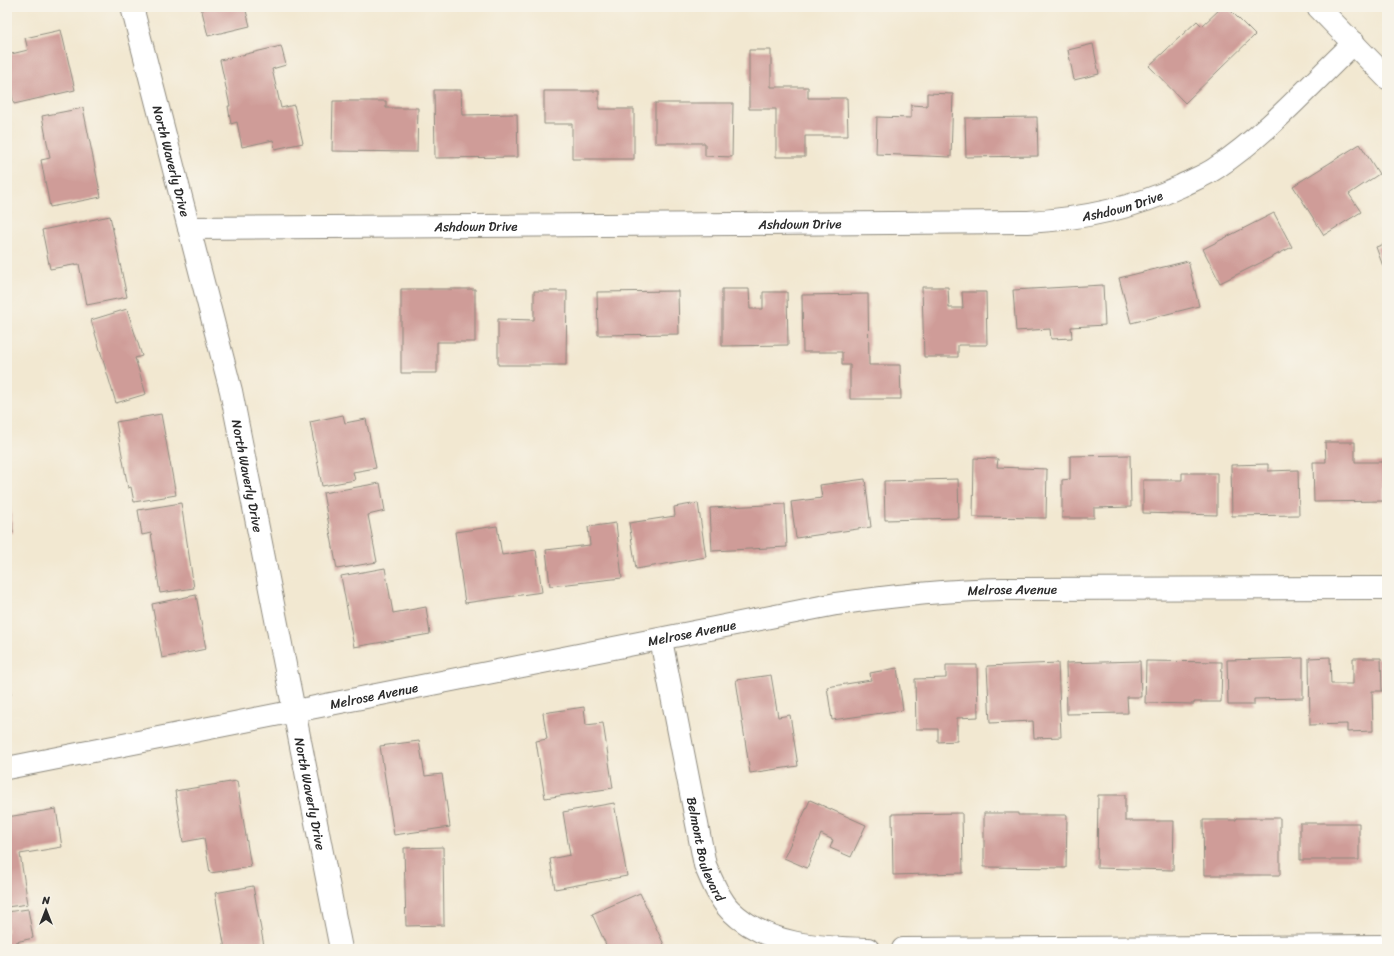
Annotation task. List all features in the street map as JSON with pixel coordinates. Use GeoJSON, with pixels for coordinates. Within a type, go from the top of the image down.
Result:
{"type":"FeatureCollection","features":[{"type":"Feature","properties":{"kind":"street","name":"North Waverly Drive"},"geometry":{"type":"LineString","coordinates":[[132,7],[231,391],[341,949]]}},
{"type":"Feature","properties":{"kind":"street"},"geometry":{"type":"LineString","coordinates":[[1318,7],[1387,78]]}},
{"type":"Feature","properties":{"kind":"street","name":"Ashdown Drive"},"geometry":{"type":"LineString","coordinates":[[189,228],[1028,222],[1061,220],[1096,215],[1160,196],[1215,169],[1239,152],[1260,133],[1354,43]]}},
{"type":"Feature","properties":{"kind":"street","name":"Melrose Avenue"},"geometry":{"type":"LineString","coordinates":[[7,768],[661,640],[836,604],[968,590],[1387,588]]}},
{"type":"Feature","properties":{"kind":"street","name":"Belmont Boulevard"},"geometry":{"type":"LineString","coordinates":[[661,640],[705,865],[716,888],[729,909],[748,925],[772,936],[804,945],[868,949]]}},
{"type":"Feature","properties":{"kind":"street"},"geometry":{"type":"LineString","coordinates":[[903,949],[1387,946]]}},
{"type":"Feature","properties":{"kind":"building"},"geometry":{"type":"Polygon","coordinates":[[[201,7],[245,7],[250,26],[208,36],[201,7]]]}},
{"type":"Feature","properties":{"kind":"building"},"geometry":{"type":"Polygon","coordinates":[[[1222,7],[1227,7],[1255,35],[1185,103],[1149,66],[1197,21],[1202,26],[1222,7]]]}},
{"type":"Feature","properties":{"kind":"building"},"geometry":{"type":"Polygon","coordinates":[[[61,30],[75,90],[14,104],[7,75],[7,55],[28,50],[25,38],[61,30]]]}},
{"type":"Feature","properties":{"kind":"building"},"geometry":{"type":"Polygon","coordinates":[[[1093,44],[1099,74],[1074,80],[1068,50],[1093,44]]]}},
{"type":"Feature","properties":{"kind":"building"},"geometry":{"type":"Polygon","coordinates":[[[281,46],[286,65],[272,69],[281,108],[294,105],[303,143],[275,149],[273,140],[242,147],[237,122],[231,124],[228,106],[230,106],[220,60],[281,46]]]}},
{"type":"Feature","properties":{"kind":"building"},"geometry":{"type":"Polygon","coordinates":[[[749,50],[771,50],[771,87],[808,87],[808,98],[847,98],[848,136],[805,136],[805,157],[776,157],[776,109],[749,109],[749,50]]]}},
{"type":"Feature","properties":{"kind":"building"},"geometry":{"type":"Polygon","coordinates":[[[434,90],[461,90],[462,115],[517,114],[518,157],[435,158],[434,90]]]}},
{"type":"Feature","properties":{"kind":"building"},"geometry":{"type":"Polygon","coordinates":[[[544,91],[599,91],[599,109],[634,109],[634,159],[572,159],[572,124],[544,124],[544,91]]]}},
{"type":"Feature","properties":{"kind":"building"},"geometry":{"type":"Polygon","coordinates":[[[927,93],[953,94],[951,157],[876,154],[877,117],[911,118],[911,105],[927,106],[927,93]]]}},
{"type":"Feature","properties":{"kind":"building"},"geometry":{"type":"Polygon","coordinates":[[[333,101],[386,101],[386,108],[418,108],[417,152],[332,151],[333,101]]]}},
{"type":"Feature","properties":{"kind":"building"},"geometry":{"type":"Polygon","coordinates":[[[655,103],[733,103],[732,157],[705,156],[705,143],[655,143],[655,103]]]}},
{"type":"Feature","properties":{"kind":"building"},"geometry":{"type":"Polygon","coordinates":[[[83,108],[101,197],[50,207],[41,160],[50,158],[42,116],[83,108]]]}},
{"type":"Feature","properties":{"kind":"building"},"geometry":{"type":"Polygon","coordinates":[[[1037,117],[1038,156],[966,157],[965,118],[1037,117]]]}},
{"type":"Feature","properties":{"kind":"building"},"geometry":{"type":"Polygon","coordinates":[[[1360,144],[1379,174],[1349,194],[1361,212],[1324,235],[1293,186],[1360,144]]]}},
{"type":"Feature","properties":{"kind":"building"},"geometry":{"type":"Polygon","coordinates":[[[1274,213],[1292,247],[1220,283],[1203,249],[1274,213]]]}},
{"type":"Feature","properties":{"kind":"building"},"geometry":{"type":"Polygon","coordinates":[[[110,216],[127,297],[87,305],[79,264],[50,269],[42,230],[110,216]]]}},
{"type":"Feature","properties":{"kind":"building"},"geometry":{"type":"Polygon","coordinates":[[[1387,243],[1387,277],[1376,247],[1387,243]]]}},
{"type":"Feature","properties":{"kind":"building"},"geometry":{"type":"Polygon","coordinates":[[[1188,261],[1199,306],[1131,323],[1119,278],[1188,261]]]}},
{"type":"Feature","properties":{"kind":"building"},"geometry":{"type":"Polygon","coordinates":[[[1103,285],[1105,325],[1071,327],[1072,338],[1051,339],[1050,329],[1016,331],[1013,290],[1103,285]]]}},
{"type":"Feature","properties":{"kind":"building"},"geometry":{"type":"Polygon","coordinates":[[[922,287],[948,287],[949,308],[963,308],[962,292],[986,292],[987,345],[958,345],[958,357],[924,357],[922,287]]]}},
{"type":"Feature","properties":{"kind":"building"},"geometry":{"type":"Polygon","coordinates":[[[401,289],[475,289],[475,342],[437,342],[437,373],[401,373],[401,289]]]}},
{"type":"Feature","properties":{"kind":"building"},"geometry":{"type":"Polygon","coordinates":[[[722,289],[749,289],[750,309],[763,309],[763,292],[787,292],[788,345],[722,346],[722,289]]]}},
{"type":"Feature","properties":{"kind":"building"},"geometry":{"type":"Polygon","coordinates":[[[534,291],[567,291],[566,365],[498,365],[498,319],[534,320],[534,291]]]}},
{"type":"Feature","properties":{"kind":"building"},"geometry":{"type":"Polygon","coordinates":[[[678,291],[679,334],[598,335],[597,292],[678,291]]]}},
{"type":"Feature","properties":{"kind":"building"},"geometry":{"type":"Polygon","coordinates":[[[868,294],[869,365],[900,365],[901,399],[850,399],[850,365],[842,365],[842,352],[803,352],[802,295],[868,294]]]}},
{"type":"Feature","properties":{"kind":"building"},"geometry":{"type":"Polygon","coordinates":[[[127,309],[142,356],[135,358],[146,394],[116,403],[91,320],[127,309]]]}},
{"type":"Feature","properties":{"kind":"building"},"geometry":{"type":"Polygon","coordinates":[[[161,414],[176,495],[134,502],[131,487],[128,488],[116,422],[161,414]]]}},
{"type":"Feature","properties":{"kind":"building"},"geometry":{"type":"Polygon","coordinates":[[[343,415],[345,423],[366,419],[376,468],[353,472],[355,480],[322,486],[310,422],[343,415]]]}},
{"type":"Feature","properties":{"kind":"building"},"geometry":{"type":"Polygon","coordinates":[[[1325,442],[1355,442],[1355,462],[1384,462],[1384,501],[1314,502],[1313,462],[1326,462],[1325,442]]]}},
{"type":"Feature","properties":{"kind":"building"},"geometry":{"type":"Polygon","coordinates":[[[1130,455],[1131,507],[1094,508],[1094,518],[1062,518],[1062,480],[1070,479],[1070,456],[1130,455]]]}},
{"type":"Feature","properties":{"kind":"building"},"geometry":{"type":"Polygon","coordinates":[[[974,458],[998,459],[997,467],[1047,469],[1046,518],[973,517],[974,458]]]}},
{"type":"Feature","properties":{"kind":"building"},"geometry":{"type":"Polygon","coordinates":[[[1268,464],[1268,471],[1298,470],[1299,515],[1232,516],[1231,465],[1268,464]]]}},
{"type":"Feature","properties":{"kind":"building"},"geometry":{"type":"Polygon","coordinates":[[[1182,473],[1217,473],[1217,515],[1143,513],[1143,480],[1182,480],[1182,473]]]}},
{"type":"Feature","properties":{"kind":"building"},"geometry":{"type":"Polygon","coordinates":[[[865,479],[871,527],[796,538],[791,502],[822,498],[820,485],[865,479]]]}},
{"type":"Feature","properties":{"kind":"building"},"geometry":{"type":"Polygon","coordinates":[[[958,479],[959,518],[885,520],[884,481],[958,479]]]}},
{"type":"Feature","properties":{"kind":"building"},"geometry":{"type":"Polygon","coordinates":[[[380,483],[385,511],[368,515],[377,562],[337,569],[323,493],[380,483]]]}},
{"type":"Feature","properties":{"kind":"building"},"geometry":{"type":"Polygon","coordinates":[[[7,495],[9,495],[13,533],[7,533],[7,495]]]}},
{"type":"Feature","properties":{"kind":"building"},"geometry":{"type":"Polygon","coordinates":[[[181,503],[194,588],[160,593],[151,533],[142,535],[138,510],[181,503]]]}},
{"type":"Feature","properties":{"kind":"building"},"geometry":{"type":"Polygon","coordinates":[[[698,503],[706,557],[636,569],[629,523],[675,516],[674,507],[698,503]]]}},
{"type":"Feature","properties":{"kind":"building"},"geometry":{"type":"Polygon","coordinates":[[[785,504],[787,547],[712,551],[710,508],[785,504]]]}},
{"type":"Feature","properties":{"kind":"building"},"geometry":{"type":"Polygon","coordinates":[[[616,523],[622,578],[550,586],[546,550],[590,545],[588,527],[616,523]]]}},
{"type":"Feature","properties":{"kind":"building"},"geometry":{"type":"Polygon","coordinates":[[[497,526],[502,555],[536,550],[542,592],[465,603],[455,532],[497,526]]]}},
{"type":"Feature","properties":{"kind":"building"},"geometry":{"type":"Polygon","coordinates":[[[385,568],[393,613],[426,607],[430,634],[354,647],[341,576],[385,568]]]}},
{"type":"Feature","properties":{"kind":"building"},"geometry":{"type":"Polygon","coordinates":[[[196,595],[206,649],[162,658],[152,604],[196,595]]]}},
{"type":"Feature","properties":{"kind":"building"},"geometry":{"type":"Polygon","coordinates":[[[1330,657],[1331,684],[1353,684],[1353,658],[1381,658],[1382,691],[1372,691],[1373,731],[1347,732],[1347,724],[1310,725],[1309,658],[1330,657]]]}},
{"type":"Feature","properties":{"kind":"building"},"geometry":{"type":"Polygon","coordinates":[[[1303,658],[1303,698],[1254,699],[1254,705],[1228,705],[1227,660],[1303,658]]]}},
{"type":"Feature","properties":{"kind":"building"},"geometry":{"type":"Polygon","coordinates":[[[1140,661],[1141,697],[1127,697],[1128,713],[1067,714],[1066,663],[1140,661]]]}},
{"type":"Feature","properties":{"kind":"building"},"geometry":{"type":"Polygon","coordinates":[[[1146,661],[1222,662],[1221,702],[1194,702],[1194,704],[1145,703],[1146,661]]]}},
{"type":"Feature","properties":{"kind":"building"},"geometry":{"type":"Polygon","coordinates":[[[1058,663],[1061,737],[1034,738],[1033,721],[990,723],[987,666],[1058,663]]]}},
{"type":"Feature","properties":{"kind":"building"},"geometry":{"type":"Polygon","coordinates":[[[946,665],[977,665],[978,717],[957,718],[957,741],[938,742],[938,729],[916,729],[915,679],[946,678],[946,665]]]}},
{"type":"Feature","properties":{"kind":"building"},"geometry":{"type":"Polygon","coordinates":[[[897,668],[903,710],[832,720],[827,687],[871,680],[870,673],[897,668]]]}},
{"type":"Feature","properties":{"kind":"building"},"geometry":{"type":"Polygon","coordinates":[[[7,674],[11,695],[7,696],[7,674]]]}},
{"type":"Feature","properties":{"kind":"building"},"geometry":{"type":"Polygon","coordinates":[[[771,675],[778,717],[790,715],[798,766],[750,773],[736,680],[771,675]]]}},
{"type":"Feature","properties":{"kind":"building"},"geometry":{"type":"Polygon","coordinates":[[[584,707],[586,725],[603,723],[613,788],[545,798],[536,741],[547,739],[543,713],[584,707]]]}},
{"type":"Feature","properties":{"kind":"building"},"geometry":{"type":"Polygon","coordinates":[[[419,741],[425,776],[442,774],[450,827],[394,835],[380,746],[419,741]]]}},
{"type":"Feature","properties":{"kind":"building"},"geometry":{"type":"Polygon","coordinates":[[[237,781],[251,867],[210,873],[204,838],[183,842],[175,791],[237,781]]]}},
{"type":"Feature","properties":{"kind":"building"},"geometry":{"type":"Polygon","coordinates":[[[1098,795],[1125,795],[1125,821],[1174,821],[1173,870],[1097,868],[1098,795]]]}},
{"type":"Feature","properties":{"kind":"building"},"geometry":{"type":"Polygon","coordinates":[[[810,800],[866,825],[851,857],[830,848],[833,840],[821,834],[807,868],[784,858],[810,800]]]}},
{"type":"Feature","properties":{"kind":"building"},"geometry":{"type":"Polygon","coordinates":[[[614,803],[627,876],[555,889],[550,859],[570,855],[563,812],[614,803]]]}},
{"type":"Feature","properties":{"kind":"building"},"geometry":{"type":"Polygon","coordinates":[[[56,809],[62,847],[20,854],[28,904],[7,907],[7,817],[56,809]]]}},
{"type":"Feature","properties":{"kind":"building"},"geometry":{"type":"Polygon","coordinates":[[[962,813],[963,873],[893,875],[892,814],[962,813]]]}},
{"type":"Feature","properties":{"kind":"building"},"geometry":{"type":"Polygon","coordinates":[[[984,813],[1067,815],[1066,868],[984,867],[984,813]]]}},
{"type":"Feature","properties":{"kind":"building"},"geometry":{"type":"Polygon","coordinates":[[[1236,818],[1280,818],[1280,875],[1204,875],[1203,820],[1236,820],[1236,818]]]}},
{"type":"Feature","properties":{"kind":"building"},"geometry":{"type":"Polygon","coordinates":[[[1300,823],[1359,823],[1359,860],[1300,860],[1300,823]]]}},
{"type":"Feature","properties":{"kind":"building"},"geometry":{"type":"Polygon","coordinates":[[[443,847],[444,925],[406,926],[404,848],[443,847]]]}},
{"type":"Feature","properties":{"kind":"building"},"geometry":{"type":"Polygon","coordinates":[[[253,886],[264,946],[247,949],[225,949],[215,893],[253,886]]]}},
{"type":"Feature","properties":{"kind":"building"},"geometry":{"type":"Polygon","coordinates":[[[640,893],[666,949],[608,949],[592,914],[640,893]]]}},
{"type":"Feature","properties":{"kind":"building"},"geometry":{"type":"Polygon","coordinates":[[[28,909],[33,938],[16,942],[18,949],[7,949],[7,912],[28,909]]]}}]}
